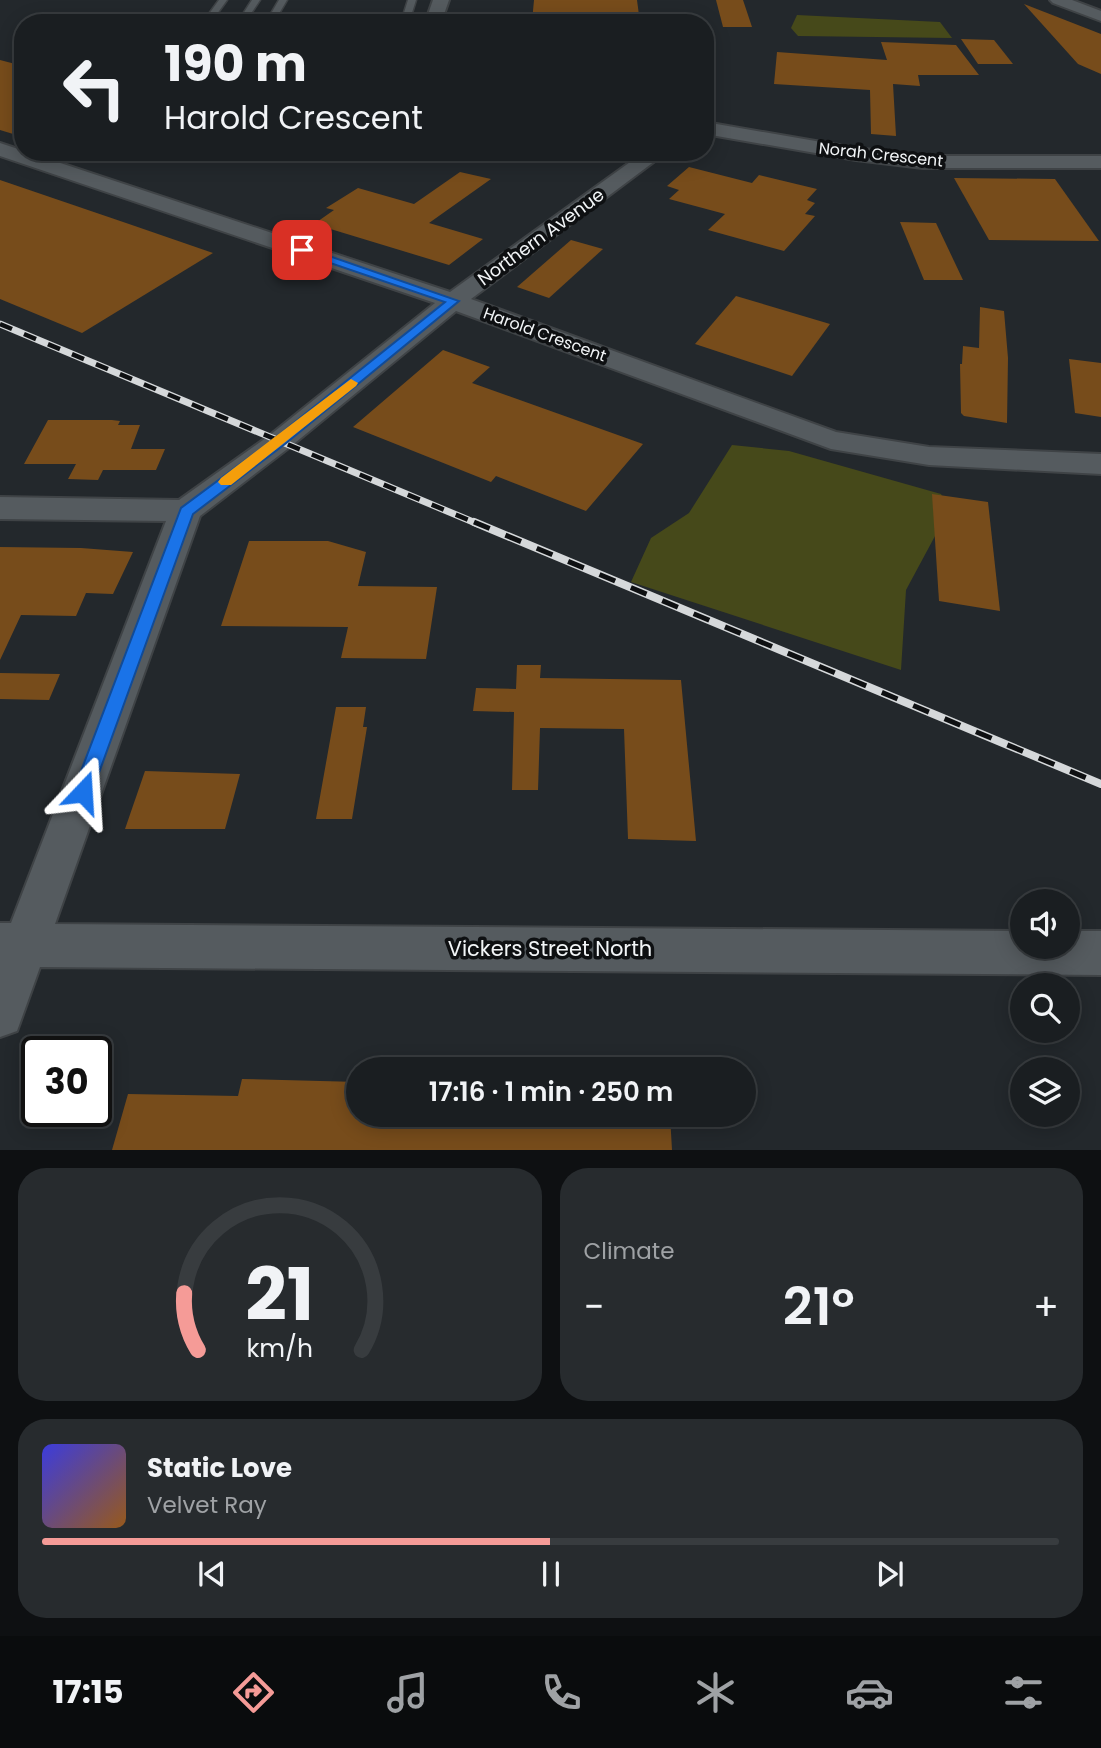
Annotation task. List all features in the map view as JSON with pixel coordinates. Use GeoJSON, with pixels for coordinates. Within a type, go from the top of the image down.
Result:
{"type":"FeatureCollection","features":[{"type":"Feature","properties":{"kind":"street"},"geometry":{"type":"LineString","coordinates":[[1058,0],[1101,16]]}},
{"type":"Feature","properties":{"kind":"street","name":"Norah Crescent"},"geometry":{"type":"LineString","coordinates":[[714,130],[856,154],[923,162],[1101,162]]}},
{"type":"Feature","properties":{"kind":"street","name":"Harold Crescent"},"geometry":{"type":"LineString","coordinates":[[36,161],[453,301],[831,440],[929,456],[1101,464]]}},
{"type":"Feature","properties":{"kind":"street","name":"Northern Avenue"},"geometry":{"type":"LineString","coordinates":[[186,511],[280,441],[453,301],[645,161]]}},
{"type":"Feature","properties":{"kind":"street"},"geometry":{"type":"LineString","coordinates":[[0,508],[186,511],[13,945],[0,1014]]}},
{"type":"Feature","properties":{"kind":"street","name":"Vickers Street North"},"geometry":{"type":"LineString","coordinates":[[13,945],[1101,953]]}},
{"type":"Feature","properties":{"kind":"green space"},"geometry":{"type":"Polygon","coordinates":[[[797,15],[940,22],[952,38],[798,36],[791,28],[797,15]]]}},
{"type":"Feature","properties":{"kind":"green space"},"geometry":{"type":"Polygon","coordinates":[[[732,445],[789,451],[941,494],[949,510],[906,590],[901,670],[631,582],[651,538],[689,513],[732,445]]]}},
{"type":"Feature","properties":{"kind":"building"},"geometry":{"type":"Polygon","coordinates":[[[534,0],[637,0],[639,14],[533,14],[534,0]]]}},
{"type":"Feature","properties":{"kind":"building"},"geometry":{"type":"Polygon","coordinates":[[[716,0],[743,0],[752,27],[723,27],[716,0]]]}},
{"type":"Feature","properties":{"kind":"building"},"geometry":{"type":"Polygon","coordinates":[[[1024,4],[1101,34],[1101,74],[1078,64],[1024,4]]]}},
{"type":"Feature","properties":{"kind":"building"},"geometry":{"type":"Polygon","coordinates":[[[961,39],[994,40],[1013,64],[978,64],[961,39]]]}},
{"type":"Feature","properties":{"kind":"building"},"geometry":{"type":"Polygon","coordinates":[[[881,42],[956,45],[979,75],[918,75],[920,86],[893,84],[896,136],[871,134],[870,90],[774,84],[777,52],[887,60],[881,42]]]}},
{"type":"Feature","properties":{"kind":"building"},"geometry":{"type":"Polygon","coordinates":[[[0,60],[14,64],[14,134],[0,130],[0,60]]]}},
{"type":"Feature","properties":{"kind":"building"},"geometry":{"type":"Polygon","coordinates":[[[689,167],[752,183],[759,175],[817,189],[807,200],[815,203],[805,214],[815,216],[784,251],[708,230],[725,214],[669,199],[679,190],[667,186],[689,167]]]}},
{"type":"Feature","properties":{"kind":"building"},"geometry":{"type":"Polygon","coordinates":[[[460,172],[491,179],[429,223],[483,239],[449,265],[314,224],[334,210],[326,208],[358,188],[414,204],[460,172]]]}},
{"type":"Feature","properties":{"kind":"building"},"geometry":{"type":"Polygon","coordinates":[[[954,178],[1055,179],[1099,241],[989,240],[954,178]]]}},
{"type":"Feature","properties":{"kind":"building"},"geometry":{"type":"Polygon","coordinates":[[[0,180],[213,253],[82,333],[0,299],[0,180]]]}},
{"type":"Feature","properties":{"kind":"building"},"geometry":{"type":"Polygon","coordinates":[[[900,222],[936,223],[963,280],[924,280],[900,222]]]}},
{"type":"Feature","properties":{"kind":"building"},"geometry":{"type":"Polygon","coordinates":[[[571,240],[603,249],[549,298],[517,287],[571,240]]]}},
{"type":"Feature","properties":{"kind":"building"},"geometry":{"type":"Polygon","coordinates":[[[736,296],[830,324],[792,376],[695,344],[736,296]]]}},
{"type":"Feature","properties":{"kind":"building"},"geometry":{"type":"Polygon","coordinates":[[[980,307],[1004,311],[1008,358],[1007,423],[964,416],[961,413],[960,364],[963,346],[979,348],[980,307]]]}},
{"type":"Feature","properties":{"kind":"building"},"geometry":{"type":"Polygon","coordinates":[[[443,350],[490,367],[472,383],[643,444],[586,511],[496,476],[491,482],[353,427],[443,350]]]}},
{"type":"Feature","properties":{"kind":"building"},"geometry":{"type":"Polygon","coordinates":[[[1069,359],[1101,363],[1101,417],[1075,413],[1069,359]]]}},
{"type":"Feature","properties":{"kind":"building"},"geometry":{"type":"Polygon","coordinates":[[[48,420],[112,420],[120,421],[118,425],[140,425],[131,449],[165,449],[156,470],[103,470],[98,480],[68,479],[76,464],[24,464],[48,420]]]}},
{"type":"Feature","properties":{"kind":"building"},"geometry":{"type":"Polygon","coordinates":[[[932,494],[988,502],[1000,611],[939,601],[932,494]]]}},
{"type":"Feature","properties":{"kind":"building"},"geometry":{"type":"Polygon","coordinates":[[[249,541],[328,541],[366,552],[358,586],[437,587],[426,659],[341,658],[348,627],[221,626],[249,541]]]}},
{"type":"Feature","properties":{"kind":"building"},"geometry":{"type":"Polygon","coordinates":[[[0,547],[133,552],[113,594],[86,593],[76,616],[21,615],[0,660],[0,547]]]}},
{"type":"Feature","properties":{"kind":"building"},"geometry":{"type":"Polygon","coordinates":[[[517,665],[541,665],[540,678],[681,680],[696,841],[628,839],[624,729],[540,728],[538,790],[512,790],[514,712],[473,711],[476,688],[516,689],[517,665]]]}},
{"type":"Feature","properties":{"kind":"building"},"geometry":{"type":"Polygon","coordinates":[[[0,673],[60,674],[49,700],[0,699],[0,673]]]}},
{"type":"Feature","properties":{"kind":"building"},"geometry":{"type":"Polygon","coordinates":[[[336,707],[366,707],[363,727],[367,727],[352,819],[316,819],[336,707]]]}},
{"type":"Feature","properties":{"kind":"building"},"geometry":{"type":"Polygon","coordinates":[[[145,771],[240,774],[225,829],[125,829],[145,771]]]}},
{"type":"Feature","properties":{"kind":"building"},"geometry":{"type":"Polygon","coordinates":[[[242,1079],[346,1082],[346,1127],[671,1127],[672,1150],[112,1150],[128,1094],[238,1096],[242,1079]]]}},
{"type":"Feature","properties":{"kind":"railway"},"geometry":{"type":"LineString","coordinates":[[0,324],[478,524]]}},
{"type":"Feature","properties":{"kind":"railway"},"geometry":{"type":"LineString","coordinates":[[474,522],[1101,784]]}},
{"type":"Feature","properties":{"kind":"slow traffic"},"geometry":{"type":"LineString","coordinates":[[226,482],[351,383]]}},
{"type":"Feature","properties":{"kind":"route"},"geometry":{"type":"LineString","coordinates":[[83,792],[186,511],[280,441],[453,301],[302,250]]}}]}
